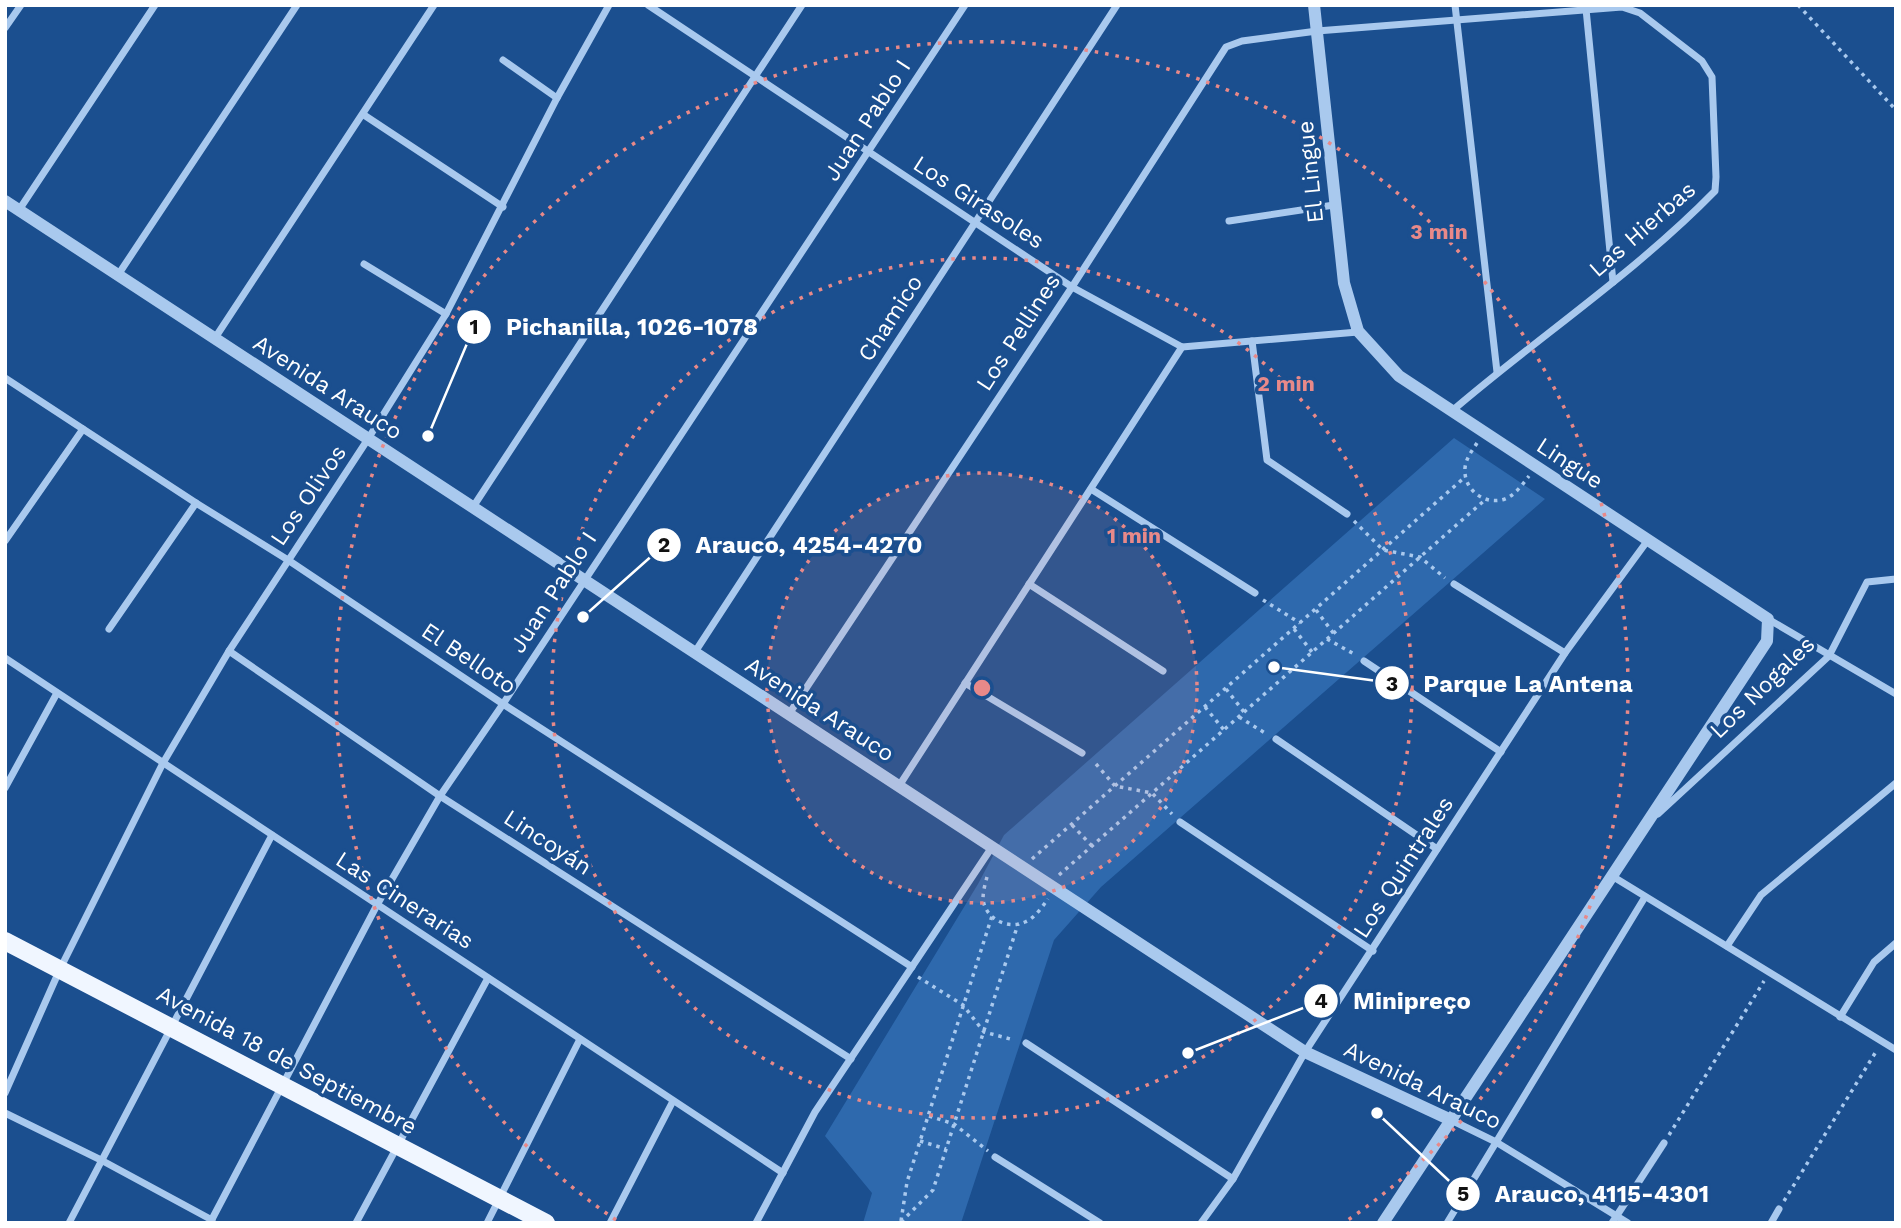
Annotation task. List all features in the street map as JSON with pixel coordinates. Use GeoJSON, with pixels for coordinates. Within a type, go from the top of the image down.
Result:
{"type":"FeatureCollection","features":[{"type":"Feature","properties":{"kind":"main road","name":"Avenida 18 de Septiembre"},"geometry":{"type":"LineString","coordinates":[[5,941],[546,1223]]}},
{"type":"Feature","properties":{"kind":"street"},"geometry":{"type":"LineString","coordinates":[[5,28],[21,5]]}},
{"type":"Feature","properties":{"kind":"street"},"geometry":{"type":"LineString","coordinates":[[19,210],[156,5]]}},
{"type":"Feature","properties":{"kind":"street"},"geometry":{"type":"LineString","coordinates":[[118,275],[297,5]]}},
{"type":"Feature","properties":{"kind":"street"},"geometry":{"type":"LineString","coordinates":[[215,338],[434,5]]}},
{"type":"Feature","properties":{"kind":"street","name":"Los Olivos"},"geometry":{"type":"LineString","coordinates":[[5,1093],[60,969],[163,763],[229,651],[369,439],[446,314],[557,98],[609,5]]}},
{"type":"Feature","properties":{"kind":"street","name":"Los Girasoles"},"geometry":{"type":"LineString","coordinates":[[648,5],[1072,287],[1182,347]]}},
{"type":"Feature","properties":{"kind":"street"},"geometry":{"type":"LineString","coordinates":[[473,507],[802,5]]}},
{"type":"Feature","properties":{"kind":"street","name":"Juan Pablo I"},"geometry":{"type":"LineString","coordinates":[[211,1222],[377,905],[440,796],[965,5]]}},
{"type":"Feature","properties":{"kind":"street","name":"Chamico"},"geometry":{"type":"LineString","coordinates":[[695,652],[1117,5]]}},
{"type":"Feature","properties":{"kind":"street","name":"El Lingue"},"geometry":{"type":"LineString","coordinates":[[1314,5],[1344,283],[1359,331]]}},
{"type":"Feature","properties":{"kind":"street"},"geometry":{"type":"LineString","coordinates":[[1455,5],[1497,372]]}},
{"type":"Feature","properties":{"kind":"street","name":"Las Hierbas"},"geometry":{"type":"LineString","coordinates":[[1452,411],[1497,372],[1613,282],[1715,191],[1716,177],[1712,78],[1702,61],[1640,13],[1622,7],[1457,20]]}},
{"type":"Feature","properties":{"kind":"street"},"geometry":{"type":"LineString","coordinates":[[1586,9],[1613,282]]}},
{"type":"Feature","properties":{"kind":"street","name":"Los Pellines"},"geometry":{"type":"LineString","coordinates":[[789,714],[1072,287],[1226,47],[1242,41],[1317,31],[1457,20]]}},
{"type":"Feature","properties":{"kind":"street"},"geometry":{"type":"LineString","coordinates":[[503,60],[557,98]]}},
{"type":"Feature","properties":{"kind":"street"},"geometry":{"type":"LineString","coordinates":[[364,115],[503,207]]}},
{"type":"Feature","properties":{"kind":"street","name":"Avenida Arauco"},"geometry":{"type":"LineString","coordinates":[[5,201],[1305,1052],[1496,1142],[1614,1219],[1628,1223]]}},
{"type":"Feature","properties":{"kind":"street"},"geometry":{"type":"LineString","coordinates":[[1228,221],[1334,205]]}},
{"type":"Feature","properties":{"kind":"street"},"geometry":{"type":"LineString","coordinates":[[364,264],[446,314]]}},
{"type":"Feature","properties":{"kind":"street"},"geometry":{"type":"LineString","coordinates":[[899,786],[1182,347],[1359,331]]}},
{"type":"Feature","properties":{"kind":"street","name":"Lingue"},"geometry":{"type":"LineString","coordinates":[[1359,331],[1399,376],[1648,540],[1768,625],[1896,694]]}},
{"type":"Feature","properties":{"kind":"street"},"geometry":{"type":"LineString","coordinates":[[1252,341],[1267,460],[1347,514]]}},
{"type":"Feature","properties":{"kind":"street","name":"El Belloto"},"geometry":{"type":"LineString","coordinates":[[5,378],[288,560],[910,970]]}},
{"type":"Feature","properties":{"kind":"street"},"geometry":{"type":"LineString","coordinates":[[5,541],[83,429]]}},
{"type":"Feature","properties":{"kind":"street"},"geometry":{"type":"LineString","coordinates":[[1091,489],[1255,593]]}},
{"type":"Feature","properties":{"kind":"street"},"geometry":{"type":"LineString","coordinates":[[108,629],[196,503]]}},
{"type":"Feature","properties":{"kind":"street"},"geometry":{"type":"LineString","coordinates":[[5,521],[13,527]]}},
{"type":"Feature","properties":{"kind":"street","name":"Los Quintrales"},"geometry":{"type":"LineString","coordinates":[[1201,1223],[1233,1179],[1305,1052],[1437,849],[1566,653],[1648,540]]}},
{"type":"Feature","properties":{"kind":"street","name":"Los Nogales"},"geometry":{"type":"LineString","coordinates":[[1645,826],[1829,656],[1867,582],[1896,579]]}},
{"type":"Feature","properties":{"kind":"street"},"geometry":{"type":"LineString","coordinates":[[1030,584],[1163,671]]}},
{"type":"Feature","properties":{"kind":"street"},"geometry":{"type":"LineString","coordinates":[[1454,584],[1566,653]]}},
{"type":"Feature","properties":{"kind":"street","name":"Los Nogales"},"geometry":{"type":"LineString","coordinates":[[1383,1223],[1767,641],[1768,625]]}},
{"type":"Feature","properties":{"kind":"street","name":"Lincoyán"},"geometry":{"type":"LineString","coordinates":[[229,651],[440,796],[850,1059]]}},
{"type":"Feature","properties":{"kind":"street","name":"Las Cinerarias"},"geometry":{"type":"LineString","coordinates":[[5,658],[783,1173]]}},
{"type":"Feature","properties":{"kind":"street"},"geometry":{"type":"LineString","coordinates":[[1364,661],[1501,752]]}},
{"type":"Feature","properties":{"kind":"street"},"geometry":{"type":"LineString","coordinates":[[965,683],[1082,753]]}},
{"type":"Feature","properties":{"kind":"street"},"geometry":{"type":"LineString","coordinates":[[5,788],[57,693]]}},
{"type":"Feature","properties":{"kind":"street"},"geometry":{"type":"LineString","coordinates":[[1276,739],[1437,849]]}},
{"type":"Feature","properties":{"kind":"street"},"geometry":{"type":"LineString","coordinates":[[1727,946],[1761,895],[1896,783]]}},
{"type":"Feature","properties":{"kind":"street"},"geometry":{"type":"LineString","coordinates":[[1180,822],[1373,951]]}},
{"type":"Feature","properties":{"kind":"street"},"geometry":{"type":"LineString","coordinates":[[69,1223],[272,835]]}},
{"type":"Feature","properties":{"kind":"street"},"geometry":{"type":"LineString","coordinates":[[756,1223],[815,1112],[992,847]]}},
{"type":"Feature","properties":{"kind":"street"},"geometry":{"type":"LineString","coordinates":[[1612,876],[1896,1050]]}},
{"type":"Feature","properties":{"kind":"street"},"geometry":{"type":"LineString","coordinates":[[1447,1223],[1645,897]]}},
{"type":"Feature","properties":{"kind":"street"},"geometry":{"type":"LineString","coordinates":[[1840,1017],[1874,962],[1896,943]]}},
{"type":"Feature","properties":{"kind":"street"},"geometry":{"type":"LineString","coordinates":[[356,1223],[488,978]]}},
{"type":"Feature","properties":{"kind":"street"},"geometry":{"type":"LineString","coordinates":[[487,1223],[580,1039]]}},
{"type":"Feature","properties":{"kind":"street"},"geometry":{"type":"LineString","coordinates":[[1026,1044],[1233,1179]]}},
{"type":"Feature","properties":{"kind":"street"},"geometry":{"type":"LineString","coordinates":[[610,1223],[673,1101]]}},
{"type":"Feature","properties":{"kind":"street"},"geometry":{"type":"LineString","coordinates":[[5,1112],[101,1160],[211,1222]]}},
{"type":"Feature","properties":{"kind":"street"},"geometry":{"type":"LineString","coordinates":[[1614,1219],[1664,1143]]}},
{"type":"Feature","properties":{"kind":"street"},"geometry":{"type":"LineString","coordinates":[[995,1157],[1100,1223]]}},
{"type":"Feature","properties":{"kind":"street"},"geometry":{"type":"LineString","coordinates":[[1771,1223],[1779,1209]]}},
{"type":"Feature","properties":{"kind":"path"},"geometry":{"type":"LineString","coordinates":[[1798,5],[1896,110]]}},
{"type":"Feature","properties":{"kind":"path"},"geometry":{"type":"LineString","coordinates":[[1484,432],[1466,461],[1465,477],[1470,488],[1486,499],[1504,499],[1513,494],[1537,467]]}},
{"type":"Feature","properties":{"kind":"path"},"geometry":{"type":"LineString","coordinates":[[1023,867],[1465,477]]}},
{"type":"Feature","properties":{"kind":"path"},"geometry":{"type":"LineString","coordinates":[[992,847],[983,897],[985,907],[992,916],[1006,924],[1018,924],[1034,917],[1052,886],[1092,846],[1486,499]]}},
{"type":"Feature","properties":{"kind":"path"},"geometry":{"type":"LineString","coordinates":[[1347,514],[1382,550],[1420,557],[1454,584]]}},
{"type":"Feature","properties":{"kind":"path"},"geometry":{"type":"LineString","coordinates":[[1255,593],[1300,622]]}},
{"type":"Feature","properties":{"kind":"path"},"geometry":{"type":"LineString","coordinates":[[1316,609],[1334,634]]}},
{"type":"Feature","properties":{"kind":"path"},"geometry":{"type":"LineString","coordinates":[[1294,628],[1312,652]]}},
{"type":"Feature","properties":{"kind":"path"},"geometry":{"type":"LineString","coordinates":[[1328,639],[1364,661]]}},
{"type":"Feature","properties":{"kind":"path"},"geometry":{"type":"LineString","coordinates":[[1225,689],[1244,712]]}},
{"type":"Feature","properties":{"kind":"path"},"geometry":{"type":"LineString","coordinates":[[1205,707],[1224,730]]}},
{"type":"Feature","properties":{"kind":"path"},"geometry":{"type":"LineString","coordinates":[[1238,717],[1276,739]]}},
{"type":"Feature","properties":{"kind":"path"},"geometry":{"type":"LineString","coordinates":[[1096,764],[1115,786],[1152,793],[1180,822]]}},
{"type":"Feature","properties":{"kind":"path"},"geometry":{"type":"LineString","coordinates":[[1071,824],[1092,846]]}},
{"type":"Feature","properties":{"kind":"path"},"geometry":{"type":"LineString","coordinates":[[901,1222],[907,1182],[992,916]]}},
{"type":"Feature","properties":{"kind":"path"},"geometry":{"type":"LineString","coordinates":[[901,1222],[933,1190],[1018,924]]}},
{"type":"Feature","properties":{"kind":"path"},"geometry":{"type":"LineString","coordinates":[[910,970],[964,1005],[984,1031],[1026,1044]]}},
{"type":"Feature","properties":{"kind":"path"},"geometry":{"type":"LineString","coordinates":[[1664,1143],[1769,973]]}},
{"type":"Feature","properties":{"kind":"path"},"geometry":{"type":"LineString","coordinates":[[1779,1209],[1882,1042]]}},
{"type":"Feature","properties":{"kind":"path"},"geometry":{"type":"LineString","coordinates":[[928,1116],[954,1124],[995,1157]]}},
{"type":"Feature","properties":{"kind":"path"},"geometry":{"type":"LineString","coordinates":[[920,1141],[946,1149]]}},
{"type":"Feature","properties":{"kind":"shaded area"},"geometry":{"type":"Polygon","coordinates":[[[1454,438],[1545,499],[1101,887],[1054,940],[961,1223],[863,1223],[872,1193],[825,1136],[978,884],[1004,835],[1454,438]]]}},
{"type":"Feature","properties":{"kind":"place","name":"Pichanilla, 1026-1078"},"geometry":{"type":"Point","coordinates":[428,436]}},
{"type":"Feature","properties":{"kind":"place","name":"Arauco, 4254-4270"},"geometry":{"type":"Point","coordinates":[583,617]}},
{"type":"Feature","properties":{"kind":"place","name":"Parque La Antena"},"geometry":{"type":"Point","coordinates":[1274,667]}},
{"type":"Feature","properties":{"kind":"place","name":"Minipreço"},"geometry":{"type":"Point","coordinates":[1188,1053]}},
{"type":"Feature","properties":{"kind":"place","name":"Arauco, 4115-4301"},"geometry":{"type":"Point","coordinates":[1377,1113]}}]}
